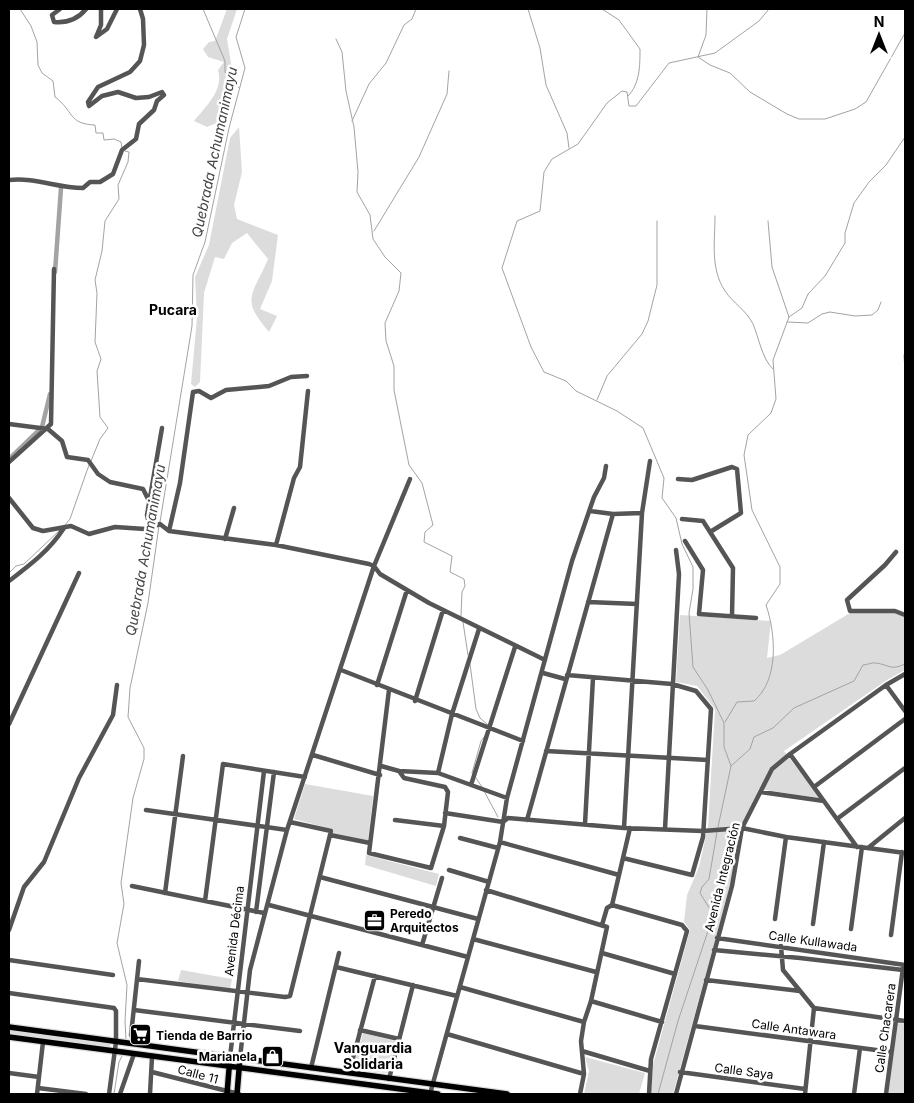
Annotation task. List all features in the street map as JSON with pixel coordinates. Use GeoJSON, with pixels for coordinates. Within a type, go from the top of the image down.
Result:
{"type":"FeatureCollection","features":[{"type":"Feature","properties":{"kind":"main road"},"geometry":{"type":"LineString","coordinates":[[9,1027],[507,1094]]}},
{"type":"Feature","properties":{"kind":"main road"},"geometry":{"type":"LineString","coordinates":[[9,1037],[438,1094]]}},
{"type":"Feature","properties":{"kind":"main road","name":"Avenida Décima"},"geometry":{"type":"LineString","coordinates":[[227,1093],[230,1057]]}},
{"type":"Feature","properties":{"kind":"main road","name":"Avenida Décima"},"geometry":{"type":"LineString","coordinates":[[238,1094],[240,1058]]}},
{"type":"Feature","properties":{"kind":"street"},"geometry":{"type":"LineString","coordinates":[[60,9],[52,15],[54,22],[66,22],[79,16],[86,9]]}},
{"type":"Feature","properties":{"kind":"street"},"geometry":{"type":"LineString","coordinates":[[101,9],[101,25],[96,37],[107,29],[117,9]]}},
{"type":"Feature","properties":{"kind":"street"},"geometry":{"type":"LineString","coordinates":[[9,180],[40,180],[48,185],[83,188],[90,182],[100,182],[114,174],[122,150],[136,139],[139,124],[154,110],[157,102],[164,95],[162,92],[149,97],[136,98],[118,92],[102,96],[89,106],[88,102],[96,89],[115,77],[133,70],[143,55],[143,19],[140,9]]}},
{"type":"Feature","properties":{"kind":"street"},"geometry":{"type":"LineString","coordinates":[[9,462],[48,429],[51,424],[54,269]]}},
{"type":"Feature","properties":{"kind":"street"},"geometry":{"type":"LineString","coordinates":[[169,531],[180,483],[192,392],[199,391],[211,398],[226,390],[269,386],[291,377],[307,376]]}},
{"type":"Feature","properties":{"kind":"street"},"geometry":{"type":"LineString","coordinates":[[276,545],[294,478],[300,467],[308,390]]}},
{"type":"Feature","properties":{"kind":"street"},"geometry":{"type":"LineString","coordinates":[[9,424],[48,429],[62,440],[67,457],[88,460],[98,474],[110,482],[142,489],[150,503]]}},
{"type":"Feature","properties":{"kind":"street"},"geometry":{"type":"LineString","coordinates":[[150,528],[147,515],[162,428]]}},
{"type":"Feature","properties":{"kind":"street"},"geometry":{"type":"LineString","coordinates":[[624,828],[642,513],[650,461]]}},
{"type":"Feature","properties":{"kind":"street"},"geometry":{"type":"LineString","coordinates":[[430,1094],[500,842],[507,798],[543,673],[572,561],[604,478],[606,466]]}},
{"type":"Feature","properties":{"kind":"street"},"geometry":{"type":"LineString","coordinates":[[678,479],[692,480],[732,467],[737,469],[741,513],[710,532]]}},
{"type":"Feature","properties":{"kind":"street","name":"Avenida Décima"},"geometry":{"type":"LineString","coordinates":[[240,1058],[246,993],[264,913],[268,905],[287,830],[374,566],[410,478]]}},
{"type":"Feature","properties":{"kind":"street"},"geometry":{"type":"LineString","coordinates":[[9,498],[32,528],[43,531],[71,526],[89,534],[114,527],[150,528],[160,524],[169,531],[276,545],[374,566],[380,574],[443,610],[545,660]]}},
{"type":"Feature","properties":{"kind":"street"},"geometry":{"type":"LineString","coordinates":[[225,539],[234,508]]}},
{"type":"Feature","properties":{"kind":"street"},"geometry":{"type":"LineString","coordinates":[[590,511],[613,514],[642,513]]}},
{"type":"Feature","properties":{"kind":"street"},"geometry":{"type":"LineString","coordinates":[[527,820],[613,514]]}},
{"type":"Feature","properties":{"kind":"street"},"geometry":{"type":"LineString","coordinates":[[682,519],[703,520],[733,568],[732,616]]}},
{"type":"Feature","properties":{"kind":"street"},"geometry":{"type":"LineString","coordinates":[[9,581],[38,559],[56,541],[64,528]]}},
{"type":"Feature","properties":{"kind":"street"},"geometry":{"type":"LineString","coordinates":[[685,541],[703,570],[699,614],[756,618]]}},
{"type":"Feature","properties":{"kind":"street"},"geometry":{"type":"LineString","coordinates":[[665,829],[672,684],[680,574],[676,550]]}},
{"type":"Feature","properties":{"kind":"street"},"geometry":{"type":"LineString","coordinates":[[896,552],[885,565],[847,600],[850,611],[895,611],[905,615]]}},
{"type":"Feature","properties":{"kind":"street"},"geometry":{"type":"LineString","coordinates":[[9,724],[78,573]]}},
{"type":"Feature","properties":{"kind":"street"},"geometry":{"type":"LineString","coordinates":[[377,685],[407,590]]}},
{"type":"Feature","properties":{"kind":"street"},"geometry":{"type":"LineString","coordinates":[[588,602],[637,604]]}},
{"type":"Feature","properties":{"kind":"street"},"geometry":{"type":"LineString","coordinates":[[415,701],[443,610]]}},
{"type":"Feature","properties":{"kind":"street"},"geometry":{"type":"LineString","coordinates":[[438,773],[452,714],[480,629]]}},
{"type":"Feature","properties":{"kind":"street"},"geometry":{"type":"LineString","coordinates":[[472,785],[515,646]]}},
{"type":"Feature","properties":{"kind":"street"},"geometry":{"type":"LineString","coordinates":[[340,670],[523,742]]}},
{"type":"Feature","properties":{"kind":"street"},"geometry":{"type":"LineString","coordinates":[[543,673],[566,677],[672,684],[696,691],[711,709],[703,831],[692,875],[623,858]]}},
{"type":"Feature","properties":{"kind":"street","name":"Avenida Integración"},"geometry":{"type":"LineString","coordinates":[[676,1094],[680,1072],[695,1026],[732,886],[742,828],[772,769],[886,684],[905,674]]}},
{"type":"Feature","properties":{"kind":"street"},"geometry":{"type":"LineString","coordinates":[[585,824],[593,678]]}},
{"type":"Feature","properties":{"kind":"street"},"geometry":{"type":"LineString","coordinates":[[886,684],[905,711]]}},
{"type":"Feature","properties":{"kind":"street"},"geometry":{"type":"LineString","coordinates":[[9,930],[24,887],[44,862],[79,778],[113,714],[117,685]]}},
{"type":"Feature","properties":{"kind":"street"},"geometry":{"type":"LineString","coordinates":[[389,690],[369,853],[431,868],[444,826],[448,792],[446,787],[404,778],[399,771]]}},
{"type":"Feature","properties":{"kind":"street"},"geometry":{"type":"LineString","coordinates":[[814,787],[905,719]]}},
{"type":"Feature","properties":{"kind":"street"},"geometry":{"type":"LineString","coordinates":[[546,752],[708,760]]}},
{"type":"Feature","properties":{"kind":"street"},"geometry":{"type":"LineString","coordinates":[[790,754],[824,801],[862,847],[851,929]]}},
{"type":"Feature","properties":{"kind":"street"},"geometry":{"type":"LineString","coordinates":[[313,755],[380,775]]}},
{"type":"Feature","properties":{"kind":"street"},"geometry":{"type":"LineString","coordinates":[[165,893],[183,756]]}},
{"type":"Feature","properties":{"kind":"street"},"geometry":{"type":"LineString","coordinates":[[205,901],[223,764],[305,777]]}},
{"type":"Feature","properties":{"kind":"street"},"geometry":{"type":"LineString","coordinates":[[381,766],[399,771],[438,773],[507,798]]}},
{"type":"Feature","properties":{"kind":"street"},"geometry":{"type":"LineString","coordinates":[[838,819],[905,768]]}},
{"type":"Feature","properties":{"kind":"street","name":"Avenida Décima"},"geometry":{"type":"LineString","coordinates":[[230,1057],[236,991],[264,771]]}},
{"type":"Feature","properties":{"kind":"street","name":"Avenida Décima"},"geometry":{"type":"LineString","coordinates":[[256,912],[274,772]]}},
{"type":"Feature","properties":{"kind":"street"},"geometry":{"type":"LineString","coordinates":[[761,792],[824,801]]}},
{"type":"Feature","properties":{"kind":"street"},"geometry":{"type":"LineString","coordinates":[[146,810],[287,830]]}},
{"type":"Feature","properties":{"kind":"street"},"geometry":{"type":"LineString","coordinates":[[445,813],[503,822],[508,818],[624,828],[703,831],[742,828],[786,837],[904,853],[890,935]]}},
{"type":"Feature","properties":{"kind":"street"},"geometry":{"type":"LineString","coordinates":[[862,847],[905,818]]}},
{"type":"Feature","properties":{"kind":"street"},"geometry":{"type":"LineString","coordinates":[[395,820],[444,826]]}},
{"type":"Feature","properties":{"kind":"street"},"geometry":{"type":"LineString","coordinates":[[137,978],[246,993],[290,996],[331,831],[290,822]]}},
{"type":"Feature","properties":{"kind":"street"},"geometry":{"type":"LineString","coordinates":[[602,925],[607,908],[612,905],[630,828]]}},
{"type":"Feature","properties":{"kind":"street"},"geometry":{"type":"LineString","coordinates":[[330,835],[370,843]]}},
{"type":"Feature","properties":{"kind":"street"},"geometry":{"type":"LineString","coordinates":[[776,919],[786,837]]}},
{"type":"Feature","properties":{"kind":"street"},"geometry":{"type":"LineString","coordinates":[[460,838],[498,848]]}},
{"type":"Feature","properties":{"kind":"street"},"geometry":{"type":"LineString","coordinates":[[500,842],[619,875]]}},
{"type":"Feature","properties":{"kind":"street"},"geometry":{"type":"LineString","coordinates":[[813,924],[824,842]]}},
{"type":"Feature","properties":{"kind":"street"},"geometry":{"type":"LineString","coordinates":[[449,870],[489,882]]}},
{"type":"Feature","properties":{"kind":"street"},"geometry":{"type":"LineString","coordinates":[[320,876],[478,919]]}},
{"type":"Feature","properties":{"kind":"street"},"geometry":{"type":"LineString","coordinates":[[422,946],[442,878]]}},
{"type":"Feature","properties":{"kind":"street"},"geometry":{"type":"LineString","coordinates":[[132,886],[264,913]]}},
{"type":"Feature","properties":{"kind":"street"},"geometry":{"type":"LineString","coordinates":[[486,890],[607,927],[596,972],[592,1002],[584,1022],[582,1051],[584,1074],[580,1094]]}},
{"type":"Feature","properties":{"kind":"street"},"geometry":{"type":"LineString","coordinates":[[268,905],[468,957]]}},
{"type":"Feature","properties":{"kind":"street"},"geometry":{"type":"LineString","coordinates":[[612,905],[682,925],[687,931],[650,1071],[649,1094]]}},
{"type":"Feature","properties":{"kind":"street","name":"Calle Kullawada"},"geometry":{"type":"LineString","coordinates":[[717,938],[781,946],[904,967]]}},
{"type":"Feature","properties":{"kind":"street"},"geometry":{"type":"LineString","coordinates":[[473,939],[596,972]]}},
{"type":"Feature","properties":{"kind":"street"},"geometry":{"type":"LineString","coordinates":[[781,946],[783,970],[814,1008],[905,1021]]}},
{"type":"Feature","properties":{"kind":"street"},"geometry":{"type":"LineString","coordinates":[[714,950],[904,967]]}},
{"type":"Feature","properties":{"kind":"street"},"geometry":{"type":"LineString","coordinates":[[311,1068],[339,953]]}},
{"type":"Feature","properties":{"kind":"street"},"geometry":{"type":"LineString","coordinates":[[602,953],[675,974]]}},
{"type":"Feature","properties":{"kind":"street"},"geometry":{"type":"LineString","coordinates":[[9,960],[113,975]]}},
{"type":"Feature","properties":{"kind":"street"},"geometry":{"type":"LineString","coordinates":[[133,1044],[131,1035],[139,961]]}},
{"type":"Feature","properties":{"kind":"street"},"geometry":{"type":"LineString","coordinates":[[336,967],[457,996]]}},
{"type":"Feature","properties":{"kind":"street","name":"Calle Chacarera"},"geometry":{"type":"LineString","coordinates":[[886,1094],[904,967]]}},
{"type":"Feature","properties":{"kind":"street"},"geometry":{"type":"LineString","coordinates":[[349,1073],[375,976]]}},
{"type":"Feature","properties":{"kind":"street"},"geometry":{"type":"LineString","coordinates":[[706,980],[800,991]]}},
{"type":"Feature","properties":{"kind":"street"},"geometry":{"type":"LineString","coordinates":[[389,1079],[413,985]]}},
{"type":"Feature","properties":{"kind":"street"},"geometry":{"type":"LineString","coordinates":[[460,987],[584,1022]]}},
{"type":"Feature","properties":{"kind":"street"},"geometry":{"type":"LineString","coordinates":[[9,992],[114,1008],[119,1042],[109,1094]]}},
{"type":"Feature","properties":{"kind":"street"},"geometry":{"type":"LineString","coordinates":[[592,1002],[662,1022]]}},
{"type":"Feature","properties":{"kind":"street"},"geometry":{"type":"LineString","coordinates":[[805,1092],[814,1008]]}},
{"type":"Feature","properties":{"kind":"street"},"geometry":{"type":"LineString","coordinates":[[134,1010],[300,1031]]}},
{"type":"Feature","properties":{"kind":"street","name":"Calle Antawara"},"geometry":{"type":"LineString","coordinates":[[695,1026],[891,1052]]}},
{"type":"Feature","properties":{"kind":"street"},"geometry":{"type":"LineString","coordinates":[[360,1030],[399,1039]]}},
{"type":"Feature","properties":{"kind":"street"},"geometry":{"type":"LineString","coordinates":[[447,1034],[584,1074]]}},
{"type":"Feature","properties":{"kind":"street"},"geometry":{"type":"LineString","coordinates":[[37,1094],[43,1042]]}},
{"type":"Feature","properties":{"kind":"street"},"geometry":{"type":"LineString","coordinates":[[854,1094],[860,1048]]}},
{"type":"Feature","properties":{"kind":"street"},"geometry":{"type":"LineString","coordinates":[[582,1051],[650,1071]]}},
{"type":"Feature","properties":{"kind":"street"},"geometry":{"type":"LineString","coordinates":[[120,1094],[132,1054]]}},
{"type":"Feature","properties":{"kind":"street"},"geometry":{"type":"LineString","coordinates":[[150,1094],[152,1057]]}},
{"type":"Feature","properties":{"kind":"street","name":"Calle 11"},"geometry":{"type":"LineString","coordinates":[[152,1072],[227,1093],[238,1094]]}},
{"type":"Feature","properties":{"kind":"street","name":"Calle Saya"},"geometry":{"type":"LineString","coordinates":[[680,1072],[805,1092]]}},
{"type":"Feature","properties":{"kind":"street"},"geometry":{"type":"LineString","coordinates":[[9,1073],[39,1076]]}},
{"type":"Feature","properties":{"kind":"street"},"geometry":{"type":"LineString","coordinates":[[38,1088],[86,1094]]}},
{"type":"Feature","properties":{"kind":"shaded area"},"geometry":{"type":"Polygon","coordinates":[[[227,9],[237,9],[227,39],[233,75],[224,120],[207,127],[194,121],[213,97],[218,84],[218,70],[224,62],[208,57],[203,49],[209,42],[215,41],[227,9]]]}},
{"type":"Feature","properties":{"kind":"shaded area"},"geometry":{"type":"Polygon","coordinates":[[[239,127],[242,172],[234,205],[237,219],[278,235],[272,281],[260,309],[277,316],[269,332],[254,312],[252,297],[268,259],[247,233],[232,243],[224,259],[215,257],[204,293],[200,382],[195,387],[191,384],[197,318],[195,277],[209,245],[230,138],[239,127]]]}},
{"type":"Feature","properties":{"kind":"shaded area"},"geometry":{"type":"Polygon","coordinates":[[[850,613],[905,613],[905,670],[887,680],[784,751],[820,798],[759,789],[738,831],[730,885],[673,1094],[651,1094],[653,1065],[690,930],[684,922],[687,895],[699,867],[708,827],[715,709],[697,686],[676,682],[680,615],[771,621],[767,658],[780,655],[850,613]]]}},
{"type":"Feature","properties":{"kind":"shaded area"},"geometry":{"type":"Polygon","coordinates":[[[305,784],[373,796],[368,841],[333,834],[334,830],[294,819],[305,784]]]}},
{"type":"Feature","properties":{"kind":"shaded area"},"geometry":{"type":"Polygon","coordinates":[[[366,855],[439,874],[436,886],[365,865],[366,855]]]}},
{"type":"Feature","properties":{"kind":"shaded area"},"geometry":{"type":"Polygon","coordinates":[[[181,970],[232,979],[230,989],[178,981],[181,970]]]}},
{"type":"Feature","properties":{"kind":"shaded area"},"geometry":{"type":"Polygon","coordinates":[[[897,1024],[905,1024],[905,1094],[887,1094],[897,1024]]]}},
{"type":"Feature","properties":{"kind":"shaded area"},"geometry":{"type":"Polygon","coordinates":[[[9,1029],[109,1043],[111,1048],[9,1035],[9,1029]]]}},
{"type":"Feature","properties":{"kind":"shaded area"},"geometry":{"type":"Polygon","coordinates":[[[363,1033],[395,1041],[388,1073],[356,1070],[353,1068],[363,1033]]]}},
{"type":"Feature","properties":{"kind":"shaded area"},"geometry":{"type":"Polygon","coordinates":[[[585,1057],[645,1073],[639,1094],[584,1094],[589,1071],[585,1057]]]}},
{"type":"Feature","properties":{"kind":"waterway"},"geometry":{"type":"LineString","coordinates":[[20,9],[31,26],[37,42],[38,65],[42,73],[53,81],[55,97],[75,119],[86,124],[95,125],[96,133],[103,133],[104,140],[114,139],[121,142],[122,148]]}},
{"type":"Feature","properties":{"kind":"waterway"},"geometry":{"type":"LineString","coordinates":[[203,9],[225,61],[225,72],[239,88]]}},
{"type":"Feature","properties":{"kind":"waterway","name":"Quebrada Achumanimayu"},"geometry":{"type":"LineString","coordinates":[[160,522],[192,326],[193,275],[205,242],[229,128],[245,68],[236,37],[245,9]]}},
{"type":"Feature","properties":{"kind":"waterway"},"geometry":{"type":"LineString","coordinates":[[352,121],[369,84],[386,63],[404,25],[412,19],[416,9]]}},
{"type":"Feature","properties":{"kind":"waterway"},"geometry":{"type":"LineString","coordinates":[[528,9],[540,48],[546,85],[567,133],[569,148]]}},
{"type":"Feature","properties":{"kind":"waterway"},"geometry":{"type":"LineString","coordinates":[[602,9],[619,20],[640,49],[637,80],[628,96]]}},
{"type":"Feature","properties":{"kind":"waterway"},"geometry":{"type":"LineString","coordinates":[[707,9],[706,35],[698,57],[710,65],[730,73],[750,92],[799,119],[825,119],[855,109],[866,102],[905,33]]}},
{"type":"Feature","properties":{"kind":"waterway"},"geometry":{"type":"LineString","coordinates":[[718,827],[731,766],[724,747],[724,723],[708,690],[693,667],[689,613],[693,589],[693,567],[682,544],[676,518],[662,498],[664,478],[643,428],[617,411],[576,391],[566,381],[544,372],[531,347],[502,268],[517,221],[540,211],[544,172],[552,159],[578,144],[607,103],[622,91],[627,92],[629,106],[636,106],[669,63],[715,53],[759,21],[769,9]]}},
{"type":"Feature","properties":{"kind":"waterway"},"geometry":{"type":"LineString","coordinates":[[336,39],[342,52],[346,91],[354,127],[358,172],[357,192],[370,215],[373,239],[385,257],[401,273],[399,291],[385,323],[386,341],[394,366],[394,390],[409,465],[422,483],[433,525],[425,532],[424,542],[452,556],[450,572],[464,579],[465,586],[462,592],[461,616]]}},
{"type":"Feature","properties":{"kind":"waterway"},"geometry":{"type":"LineString","coordinates":[[374,231],[419,157],[447,94],[449,71]]}},
{"type":"Feature","properties":{"kind":"waterway"},"geometry":{"type":"LineString","coordinates":[[725,722],[737,702],[754,701],[768,681],[773,656],[773,643],[772,629],[766,605],[780,584],[780,567],[752,510],[744,455],[748,435],[771,413],[776,399],[773,360],[789,317],[802,308],[808,294],[825,276],[845,243],[845,233],[854,203],[869,182],[886,165],[905,137]]}},
{"type":"Feature","properties":{"kind":"waterway"},"geometry":{"type":"LineString","coordinates":[[91,461],[100,439],[108,428],[100,417],[97,371],[101,359],[95,342],[97,293],[95,280],[102,251],[105,221],[119,199],[118,185],[128,162],[129,152],[125,151]]}},
{"type":"Feature","properties":{"kind":"waterway"},"geometry":{"type":"LineString","coordinates":[[55,272],[61,188]]}},
{"type":"Feature","properties":{"kind":"waterway"},"geometry":{"type":"LineString","coordinates":[[715,216],[714,255],[720,282],[728,295],[750,319],[763,354],[773,369]]}},
{"type":"Feature","properties":{"kind":"waterway"},"geometry":{"type":"LineString","coordinates":[[597,400],[607,376],[642,334],[648,321],[657,285],[657,221]]}},
{"type":"Feature","properties":{"kind":"waterway"},"geometry":{"type":"LineString","coordinates":[[768,221],[772,267],[789,317]]}},
{"type":"Feature","properties":{"kind":"waterway"},"geometry":{"type":"LineString","coordinates":[[787,322],[808,323],[822,314],[830,312],[855,316],[872,315],[878,310],[881,302]]}},
{"type":"Feature","properties":{"kind":"waterway"},"geometry":{"type":"LineString","coordinates":[[904,355],[905,372]]}},
{"type":"Feature","properties":{"kind":"waterway"},"geometry":{"type":"LineString","coordinates":[[9,459],[42,427],[50,394]]}},
{"type":"Feature","properties":{"kind":"waterway"},"geometry":{"type":"LineString","coordinates":[[65,525],[70,519],[89,465]]}},
{"type":"Feature","properties":{"kind":"waterway","name":"Quebrada Achumanimayu"},"geometry":{"type":"LineString","coordinates":[[126,1040],[127,985],[117,943],[124,904],[121,883],[133,798],[144,759],[144,748],[128,717],[130,688],[148,603],[159,526]]}},
{"type":"Feature","properties":{"kind":"waterway"},"geometry":{"type":"LineString","coordinates":[[9,573],[16,566],[24,564],[60,530]]}},
{"type":"Feature","properties":{"kind":"waterway"},"geometry":{"type":"LineString","coordinates":[[463,622],[468,655]]}},
{"type":"Feature","properties":{"kind":"waterway"},"geometry":{"type":"LineString","coordinates":[[731,766],[750,749],[754,737],[773,728],[794,708],[854,681],[863,665],[874,663],[893,667],[905,664]]}},
{"type":"Feature","properties":{"kind":"waterway"},"geometry":{"type":"LineString","coordinates":[[470,664],[476,709],[480,718],[488,725]]}},
{"type":"Feature","properties":{"kind":"waterway"},"geometry":{"type":"LineString","coordinates":[[472,773],[481,741],[484,737]]}},
{"type":"Feature","properties":{"kind":"waterway"},"geometry":{"type":"LineString","coordinates":[[476,778],[482,787]]}},
{"type":"Feature","properties":{"kind":"waterway"},"geometry":{"type":"LineString","coordinates":[[484,791],[498,817]]}},
{"type":"Feature","properties":{"kind":"waterway"},"geometry":{"type":"LineString","coordinates":[[658,1094],[678,1021],[707,934],[711,911],[700,893],[702,887],[709,879],[717,832]]}},
{"type":"Feature","properties":{"kind":"waterway","name":"Quebrada Achumanimayu"},"geometry":{"type":"LineString","coordinates":[[114,1094],[119,1062],[123,1054]]}},
{"type":"Feature","properties":{"kind":"place","name":"Peredo Arquitectos"},"geometry":{"type":"Point","coordinates":[374,920]}},
{"type":"Feature","properties":{"kind":"place","name":"Tienda de Barrio"},"geometry":{"type":"Point","coordinates":[140,1035]}},
{"type":"Feature","properties":{"kind":"place","name":"Marianela"},"geometry":{"type":"Point","coordinates":[273,1056]}},
{"type":"Feature","properties":{"kind":"district","name":"Pucara"},"geometry":{"type":"Point","coordinates":[173,309]}},
{"type":"Feature","properties":{"kind":"district","name":"Vanguardia Solidaria"},"geometry":{"type":"Point","coordinates":[373,1056]}}]}
